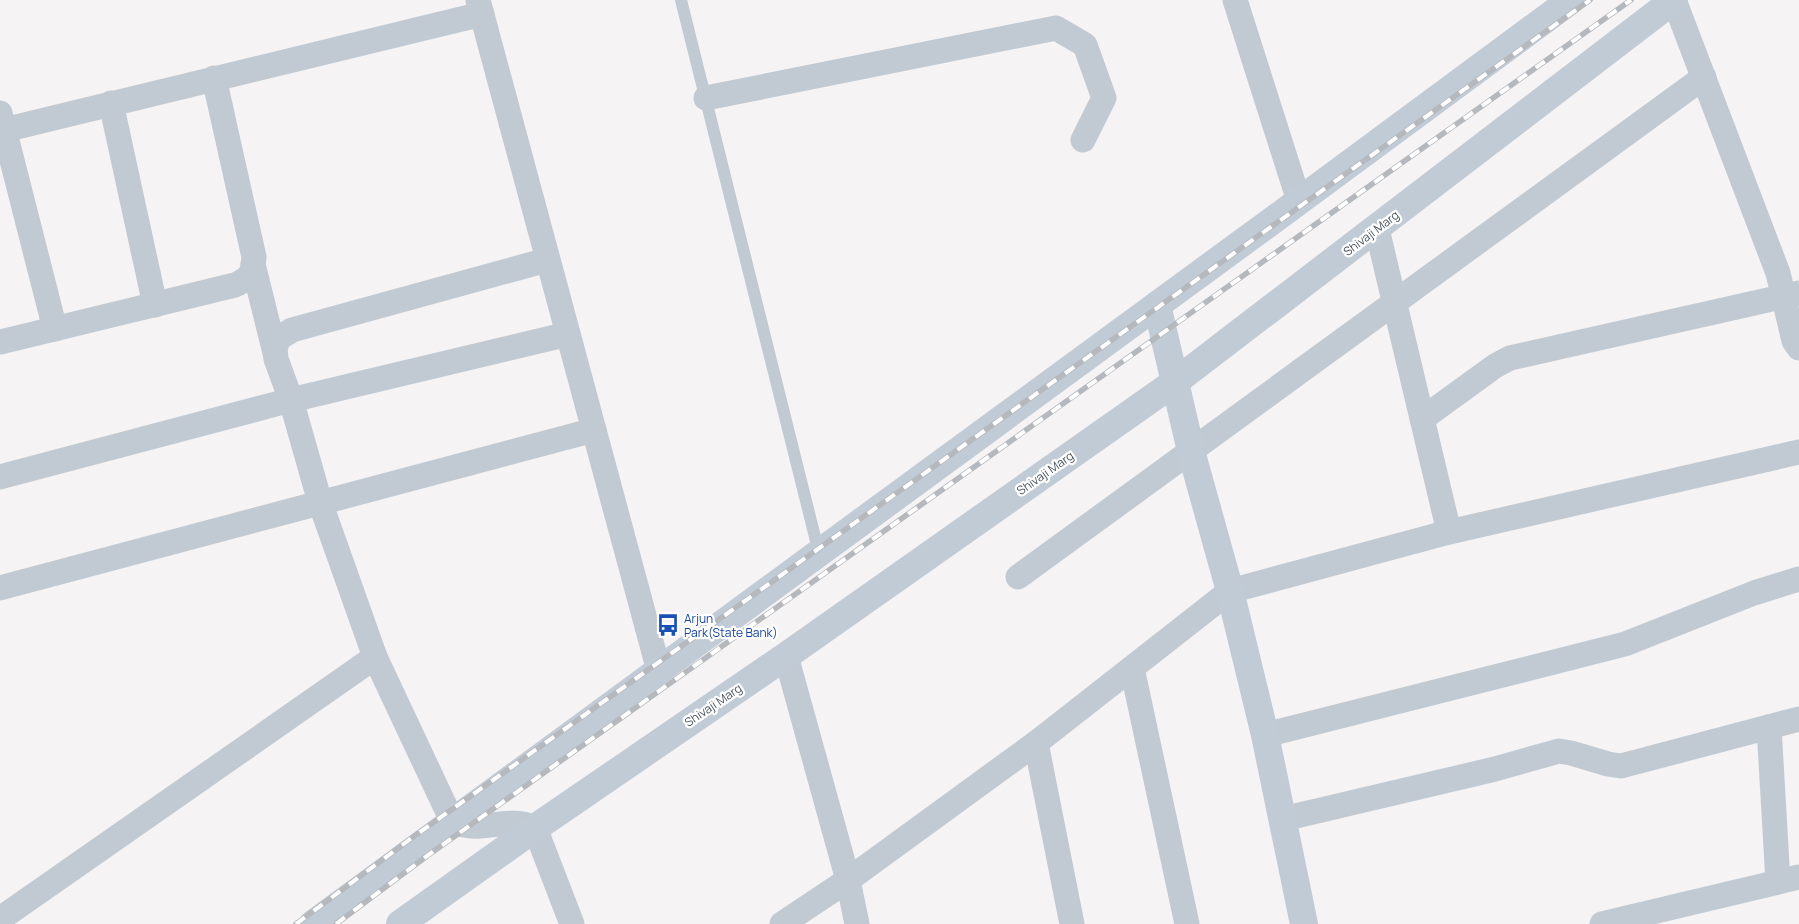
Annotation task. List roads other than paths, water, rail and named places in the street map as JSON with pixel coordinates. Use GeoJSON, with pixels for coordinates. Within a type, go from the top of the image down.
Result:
{"type":"FeatureCollection","features":[{"type":"Feature","properties":{"kind":"main road"},"geometry":{"type":"LineString","coordinates":[[314,924],[1571,0]]}},
{"type":"Feature","properties":{"kind":"main road","name":"Shivaji Marg"},"geometry":{"type":"LineString","coordinates":[[400,924],[535,828],[786,656],[1175,382],[1674,0]]}},
{"type":"Feature","properties":{"kind":"main road"},"geometry":{"type":"LineString","coordinates":[[1157,305],[1265,735],[1304,924]]}},
{"type":"Feature","properties":{"kind":"street"},"geometry":{"type":"LineString","coordinates":[[1235,0],[1299,201]]}},
{"type":"Feature","properties":{"kind":"street"},"geometry":{"type":"LineString","coordinates":[[1674,0],[1778,273],[1792,294],[1794,341],[1799,348]]}},
{"type":"Feature","properties":{"kind":"street"},"geometry":{"type":"LineString","coordinates":[[55,329],[8,177],[2,121],[111,103],[214,78],[480,7],[659,671]]}},
{"type":"Feature","properties":{"kind":"street"},"geometry":{"type":"LineString","coordinates":[[706,98],[1056,28],[1086,45],[1104,98],[1083,140]]}},
{"type":"Feature","properties":{"kind":"street"},"geometry":{"type":"LineString","coordinates":[[1018,577],[1704,77]]}},
{"type":"Feature","properties":{"kind":"street"},"geometry":{"type":"LineString","coordinates":[[0,342],[235,286],[246,280],[253,271],[254,257],[214,78]]}},
{"type":"Feature","properties":{"kind":"street"},"geometry":{"type":"LineString","coordinates":[[111,103],[155,305]]}},
{"type":"Feature","properties":{"kind":"street"},"geometry":{"type":"LineString","coordinates":[[1377,229],[1449,532]]}},
{"type":"Feature","properties":{"kind":"street"},"geometry":{"type":"LineString","coordinates":[[275,352],[279,338],[292,330],[547,260]]}},
{"type":"Feature","properties":{"kind":"street"},"geometry":{"type":"LineString","coordinates":[[253,264],[276,359],[291,400],[320,502],[375,657],[453,823],[466,826],[526,823],[535,828],[572,924]]}},
{"type":"Feature","properties":{"kind":"street"},"geometry":{"type":"LineString","coordinates":[[1422,419],[1495,366],[1510,358],[1792,294]]}},
{"type":"Feature","properties":{"kind":"street"},"geometry":{"type":"LineString","coordinates":[[0,477],[291,400],[568,334]]}},
{"type":"Feature","properties":{"kind":"street"},"geometry":{"type":"LineString","coordinates":[[0,588],[594,430]]}},
{"type":"Feature","properties":{"kind":"street"},"geometry":{"type":"LineString","coordinates":[[782,924],[848,880],[1036,744],[1230,591],[1449,532],[1799,452]]}},
{"type":"Feature","properties":{"kind":"street"},"geometry":{"type":"LineString","coordinates":[[1265,735],[1625,644],[1754,593],[1799,579]]}},
{"type":"Feature","properties":{"kind":"street"},"geometry":{"type":"LineString","coordinates":[[786,656],[848,880],[857,924]]}},
{"type":"Feature","properties":{"kind":"street"},"geometry":{"type":"LineString","coordinates":[[0,919],[375,657]]}},
{"type":"Feature","properties":{"kind":"street"},"geometry":{"type":"LineString","coordinates":[[1132,668],[1187,924]]}},
{"type":"Feature","properties":{"kind":"street"},"geometry":{"type":"LineString","coordinates":[[1283,819],[1495,769],[1558,752],[1571,753],[1621,766],[1799,719]]}},
{"type":"Feature","properties":{"kind":"street"},"geometry":{"type":"LineString","coordinates":[[1602,924],[1789,879],[1769,727]]}},
{"type":"Feature","properties":{"kind":"street"},"geometry":{"type":"LineString","coordinates":[[1036,744],[1072,924]]}},
{"type":"Feature","properties":{"kind":"lane"},"geometry":{"type":"LineString","coordinates":[[682,0],[820,553]]}},
{"type":"Feature","properties":{"kind":"railway"},"geometry":{"type":"LineString","coordinates":[[296,924],[413,837],[1590,0]]}},
{"type":"Feature","properties":{"kind":"railway"},"geometry":{"type":"LineString","coordinates":[[336,924],[427,856],[1631,0]]}},
{"type":"Feature","properties":{"kind":"place","name":"Arjun Park(State Bank)"},"geometry":{"type":"Point","coordinates":[668,625]}}]}
